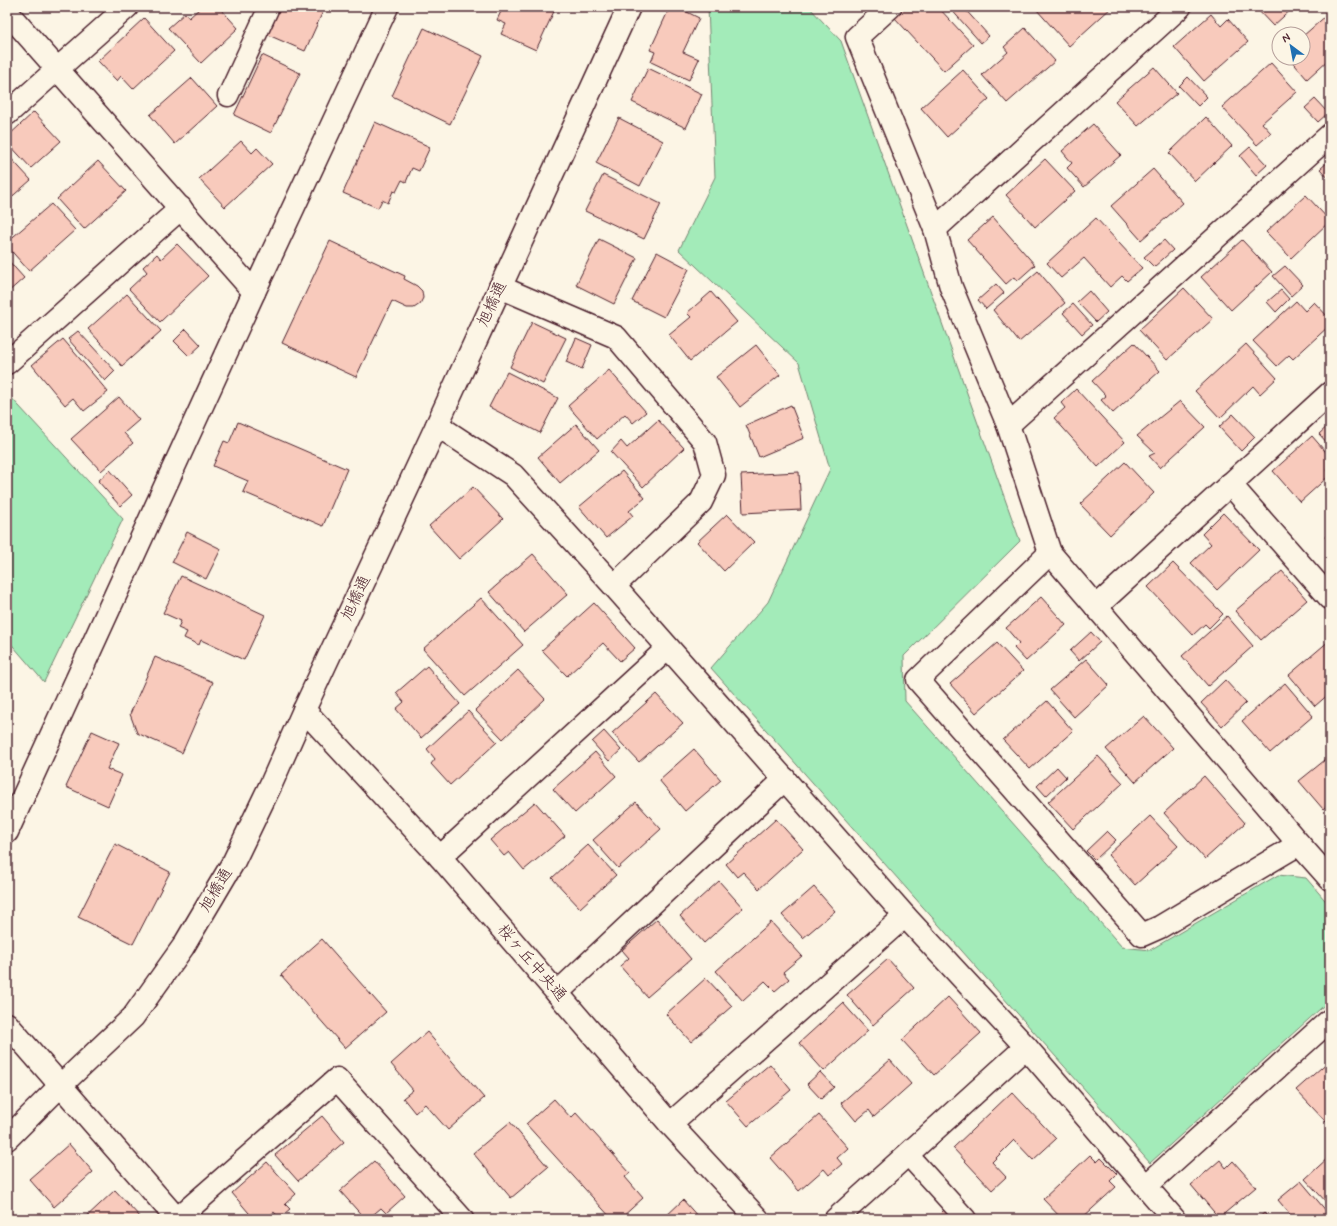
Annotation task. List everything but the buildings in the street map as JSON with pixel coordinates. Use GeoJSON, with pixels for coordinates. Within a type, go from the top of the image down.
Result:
{"type":"FeatureCollection","features":[{"type":"Feature","properties":{"kind":"street"},"geometry":{"type":"LineString","coordinates":[[7,114],[127,7]]}},
{"type":"Feature","properties":{"kind":"street"},"geometry":{"type":"LineString","coordinates":[[7,832],[254,292],[387,7]]}},
{"type":"Feature","properties":{"kind":"street","name":"旭橋通"},"geometry":{"type":"LineString","coordinates":[[7,1139],[60,1086],[134,1017],[183,947],[234,862],[437,425],[628,7]]}},
{"type":"Feature","properties":{"kind":"street"},"geometry":{"type":"LineString","coordinates":[[890,7],[857,37],[935,229],[950,287],[1008,425],[1050,553],[1330,880]]}},
{"type":"Feature","properties":{"kind":"street"},"geometry":{"type":"LineString","coordinates":[[935,229],[1180,7]]}},
{"type":"Feature","properties":{"kind":"street"},"geometry":{"type":"LineString","coordinates":[[7,12],[254,292]]}},
{"type":"Feature","properties":{"kind":"street"},"geometry":{"type":"LineString","coordinates":[[1008,425],[1330,135]]}},
{"type":"Feature","properties":{"kind":"street"},"geometry":{"type":"LineString","coordinates":[[7,363],[181,208]]}},
{"type":"Feature","properties":{"kind":"street"},"geometry":{"type":"LineString","coordinates":[[500,287],[616,337],[705,442],[714,475],[702,502],[614,586]]}},
{"type":"Feature","properties":{"kind":"street"},"geometry":{"type":"LineString","coordinates":[[1096,607],[1330,393]]}},
{"type":"Feature","properties":{"kind":"street"},"geometry":{"type":"LineString","coordinates":[[437,425],[513,475],[614,586],[905,916],[1026,1047],[1174,1219]]}},
{"type":"Feature","properties":{"kind":"street"},"geometry":{"type":"LineString","coordinates":[[1230,484],[1330,598]]}},
{"type":"Feature","properties":{"kind":"street"},"geometry":{"type":"LineString","coordinates":[[1050,553],[918,680],[1142,935],[1160,927],[1298,844]]}},
{"type":"Feature","properties":{"kind":"street"},"geometry":{"type":"LineString","coordinates":[[440,857],[668,648]]}},
{"type":"Feature","properties":{"kind":"street","name":"桜ヶ丘中央通"},"geometry":{"type":"LineString","coordinates":[[304,710],[440,857],[670,1124],[758,1219]]}},
{"type":"Feature","properties":{"kind":"street"},"geometry":{"type":"LineString","coordinates":[[557,993],[785,779]]}},
{"type":"Feature","properties":{"kind":"street"},"geometry":{"type":"LineString","coordinates":[[670,1124],[905,916]]}},
{"type":"Feature","properties":{"kind":"street"},"geometry":{"type":"LineString","coordinates":[[1146,1186],[1330,1020]]}},
{"type":"Feature","properties":{"kind":"street"},"geometry":{"type":"LineString","coordinates":[[7,1024],[177,1219],[337,1079],[462,1219]]}},
{"type":"Feature","properties":{"kind":"street"},"geometry":{"type":"LineString","coordinates":[[836,1219],[1026,1047]]}},
{"type":"Feature","properties":{"kind":"lane"},"geometry":{"type":"LineString","coordinates":[[228,96],[269,7]]}},
{"type":"Feature","properties":{"kind":"lane"},"geometry":{"type":"LineString","coordinates":[[908,1155],[966,1219]]}},
{"type":"Feature","properties":{"kind":"green space"},"geometry":{"type":"Polygon","coordinates":[[[708,7],[809,7],[841,41],[1020,541],[904,656],[905,701],[1122,947],[1150,950],[1278,875],[1306,878],[1330,906],[1330,1000],[1150,1163],[711,668],[768,602],[830,469],[799,363],[679,250],[715,177],[708,7]]]}},
{"type":"Feature","properties":{"kind":"green space"},"geometry":{"type":"Polygon","coordinates":[[[7,393],[123,519],[44,682],[7,639],[7,393]]]}}]}
